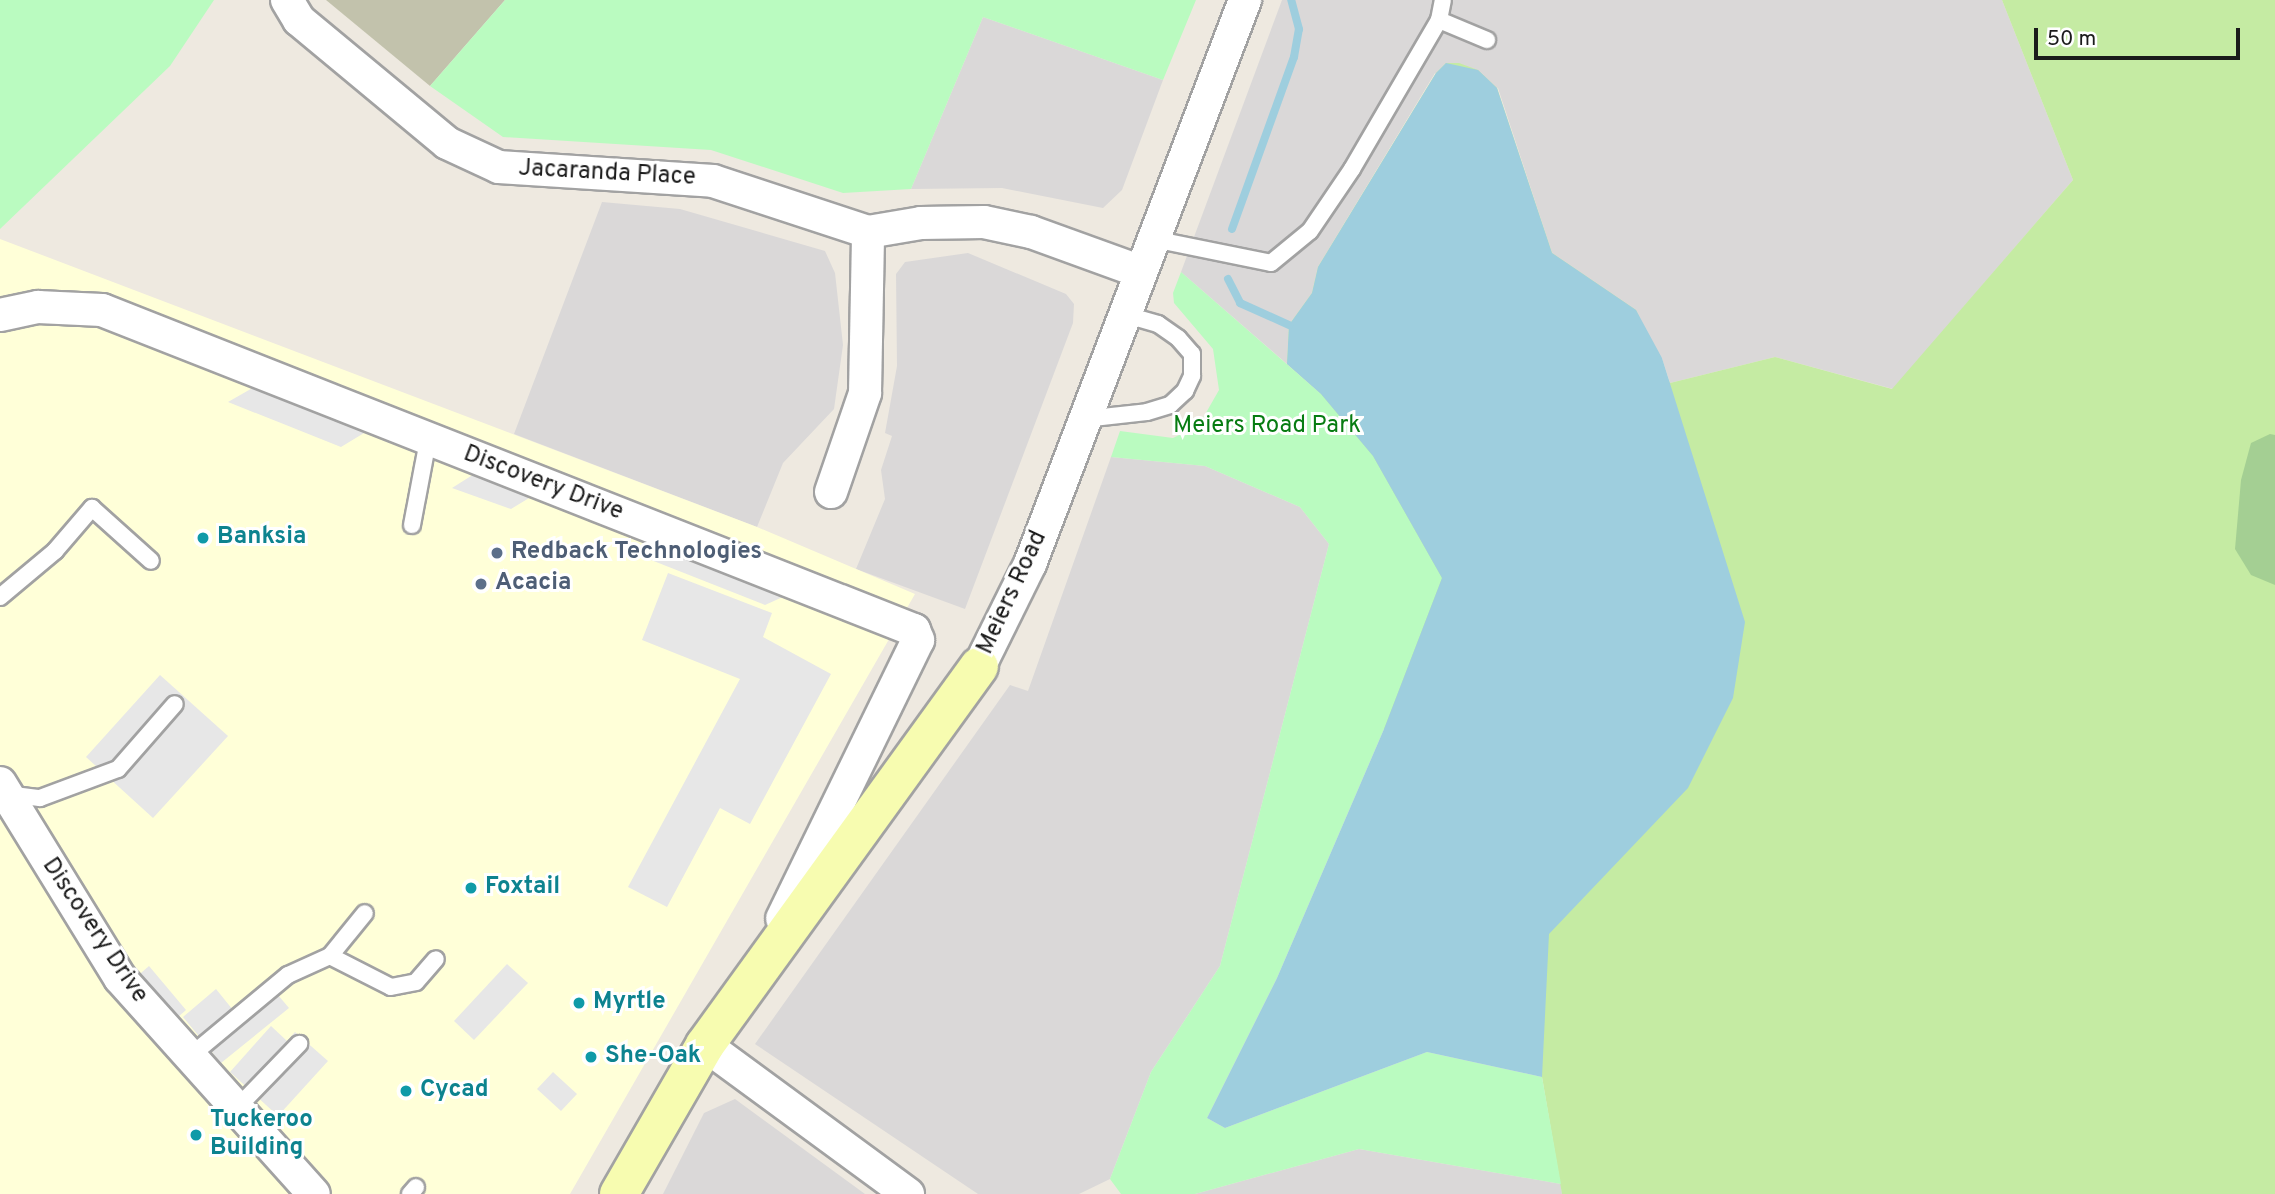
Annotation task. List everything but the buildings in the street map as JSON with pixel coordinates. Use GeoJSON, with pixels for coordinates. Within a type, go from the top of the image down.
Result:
{"type":"FeatureCollection","features":[{"type":"Feature","properties":{"kind":"street","name":"Jacaranda Place"},"geometry":{"type":"LineString","coordinates":[[287,0],[299,20],[447,143],[473,159],[517,171],[713,181],[868,232],[921,223],[984,222],[1031,232],[1139,271]]}},
{"type":"Feature","properties":{"kind":"street","name":"Meiers Road"},"geometry":{"type":"LineString","coordinates":[[619,1194],[705,1045],[979,667],[1010,613],[1245,0]]}},
{"type":"Feature","properties":{"kind":"street"},"geometry":{"type":"LineString","coordinates":[[831,492],[863,405],[868,232]]}},
{"type":"Feature","properties":{"kind":"street","name":"Discovery Drive"},"geometry":{"type":"LineString","coordinates":[[0,315],[38,307],[102,310],[914,630],[918,640],[752,979]]}},
{"type":"Feature","properties":{"kind":"street","name":"Discovery Drive"},"geometry":{"type":"LineString","coordinates":[[3,788],[120,978],[188,1058],[314,1194]]}},
{"type":"Feature","properties":{"kind":"street"},"geometry":{"type":"LineString","coordinates":[[705,1045],[908,1194]]}},
{"type":"Feature","properties":{"kind":"lane"},"geometry":{"type":"LineString","coordinates":[[1168,242],[1271,263],[1310,231],[1439,20],[1443,0]]}},
{"type":"Feature","properties":{"kind":"lane"},"geometry":{"type":"LineString","coordinates":[[1439,20],[1487,40]]}},
{"type":"Feature","properties":{"kind":"lane"},"geometry":{"type":"LineString","coordinates":[[1084,419],[1170,405],[1185,391],[1192,376],[1192,354],[1178,338],[1158,324],[1124,314]]}},
{"type":"Feature","properties":{"kind":"lane"},"geometry":{"type":"LineString","coordinates":[[412,524],[428,440]]}},
{"type":"Feature","properties":{"kind":"lane"},"geometry":{"type":"LineString","coordinates":[[0,597],[55,551],[92,508],[150,561]]}},
{"type":"Feature","properties":{"kind":"lane"},"geometry":{"type":"LineString","coordinates":[[3,788],[40,797],[118,769],[175,704]]}},
{"type":"Feature","properties":{"kind":"lane"},"geometry":{"type":"LineString","coordinates":[[188,1058],[288,975],[330,956],[365,913]]}},
{"type":"Feature","properties":{"kind":"lane"},"geometry":{"type":"LineString","coordinates":[[330,956],[391,987],[416,982],[436,959]]}},
{"type":"Feature","properties":{"kind":"lane"},"geometry":{"type":"LineString","coordinates":[[236,1109],[299,1045]]}},
{"type":"Feature","properties":{"kind":"shaded area"},"geometry":{"type":"Polygon","coordinates":[[[326,0],[505,0],[430,86],[326,0]]]}},
{"type":"Feature","properties":{"kind":"shaded area"},"geometry":{"type":"Polygon","coordinates":[[[1282,0],[2002,0],[2073,180],[1893,389],[1775,357],[1670,383],[1662,358],[1552,253],[1498,88],[1435,73],[1318,267],[1312,293],[1289,325],[1287,364],[1181,272],[1282,0]]]}},
{"type":"Feature","properties":{"kind":"shaded area"},"geometry":{"type":"Polygon","coordinates":[[[983,17],[1163,80],[1122,190],[1103,208],[1002,188],[911,189],[983,17]]]}},
{"type":"Feature","properties":{"kind":"shaded area"},"geometry":{"type":"Polygon","coordinates":[[[602,202],[680,209],[825,251],[835,273],[843,345],[834,409],[783,463],[757,527],[514,434],[602,202]]]}},
{"type":"Feature","properties":{"kind":"shaded area"},"geometry":{"type":"Polygon","coordinates":[[[0,239],[757,527],[915,594],[570,1194],[0,1194],[0,239]]]}},
{"type":"Feature","properties":{"kind":"shaded area"},"geometry":{"type":"Polygon","coordinates":[[[968,253],[1066,294],[1074,304],[1073,323],[965,609],[856,569],[885,499],[881,470],[892,436],[885,433],[897,366],[896,274],[905,262],[968,253]]]}},
{"type":"Feature","properties":{"kind":"shaded area"},"geometry":{"type":"Polygon","coordinates":[[[256,386],[369,430],[341,447],[228,402],[256,386]]]}},
{"type":"Feature","properties":{"kind":"shaded area"},"geometry":{"type":"Polygon","coordinates":[[[1111,457],[1205,466],[1300,507],[1329,544],[1220,966],[1151,1072],[1110,1179],[1079,1194],[978,1194],[755,1044],[1010,685],[1028,691],[1111,457]]]}},
{"type":"Feature","properties":{"kind":"shaded area"},"geometry":{"type":"Polygon","coordinates":[[[479,471],[539,492],[511,509],[452,488],[479,471]]]}},
{"type":"Feature","properties":{"kind":"shaded area"},"geometry":{"type":"Polygon","coordinates":[[[678,545],[796,591],[765,605],[646,558],[678,545]]]}},
{"type":"Feature","properties":{"kind":"shaded area"},"geometry":{"type":"Polygon","coordinates":[[[668,573],[772,613],[763,637],[831,674],[750,824],[720,808],[667,907],[628,887],[740,679],[642,640],[668,573]]]}},
{"type":"Feature","properties":{"kind":"shaded area"},"geometry":{"type":"Polygon","coordinates":[[[160,675],[228,736],[153,818],[86,757],[160,675]]]}},
{"type":"Feature","properties":{"kind":"shaded area"},"geometry":{"type":"Polygon","coordinates":[[[507,964],[528,983],[474,1040],[454,1021],[507,964]]]}},
{"type":"Feature","properties":{"kind":"shaded area"},"geometry":{"type":"Polygon","coordinates":[[[149,966],[186,1010],[171,1023],[134,979],[149,966]]]}},
{"type":"Feature","properties":{"kind":"shaded area"},"geometry":{"type":"Polygon","coordinates":[[[267,982],[289,1008],[221,1063],[183,1017],[216,989],[233,1010],[267,982]]]}},
{"type":"Feature","properties":{"kind":"shaded area"},"geometry":{"type":"Polygon","coordinates":[[[271,1026],[287,1041],[295,1032],[328,1061],[278,1116],[230,1072],[271,1026]]]}},
{"type":"Feature","properties":{"kind":"shaded area"},"geometry":{"type":"Polygon","coordinates":[[[553,1072],[577,1094],[561,1111],[537,1089],[553,1072]]]}},
{"type":"Feature","properties":{"kind":"shaded area"},"geometry":{"type":"Polygon","coordinates":[[[735,1099],[865,1194],[663,1194],[704,1113],[735,1099]]]}},
{"type":"Feature","properties":{"kind":"shaded area"},"geometry":{"type":"Polygon","coordinates":[[[1359,1149],[1561,1184],[1562,1194],[1195,1194],[1359,1149]]]}},
{"type":"Feature","properties":{"kind":"green space"},"geometry":{"type":"Polygon","coordinates":[[[0,0],[214,0],[170,66],[0,229],[0,0]]]}},
{"type":"Feature","properties":{"kind":"green space"},"geometry":{"type":"Polygon","coordinates":[[[505,0],[1196,0],[1163,80],[983,17],[911,189],[843,193],[711,150],[503,137],[430,86],[505,0]]]}},
{"type":"Feature","properties":{"kind":"green space"},"geometry":{"type":"Polygon","coordinates":[[[2002,0],[2275,0],[2275,1194],[1562,1194],[1542,1077],[1384,729],[1321,394],[1287,364],[1289,325],[1312,293],[1318,267],[1436,73],[1446,63],[1459,63],[1478,70],[1497,88],[1552,253],[1636,310],[1670,383],[1775,357],[1892,389],[2073,180],[2002,0]]]}},
{"type":"Feature","properties":{"kind":"green space","name":"Meiers Road Park"},"geometry":{"type":"Polygon","coordinates":[[[1181,272],[1321,394],[1373,456],[1442,578],[1384,729],[1277,978],[1207,1118],[1225,1128],[1427,1052],[1542,1077],[1561,1184],[1359,1149],[1195,1194],[1121,1194],[1110,1179],[1151,1072],[1220,966],[1329,544],[1300,507],[1205,466],[1111,457],[1120,431],[1173,438],[1199,425],[1219,390],[1213,349],[1174,303],[1173,293],[1181,272]]]}},
{"type":"Feature","properties":{"kind":"green space"},"geometry":{"type":"Polygon","coordinates":[[[2270,434],[2275,435],[2275,585],[2251,575],[2235,549],[2241,480],[2251,443],[2270,434]]]}},
{"type":"Feature","properties":{"kind":"water"},"geometry":{"type":"Polygon","coordinates":[[[1446,63],[1478,70],[1497,88],[1552,253],[1636,310],[1662,358],[1745,622],[1733,698],[1688,788],[1549,934],[1542,1077],[1427,1052],[1225,1128],[1207,1118],[1277,978],[1384,729],[1442,578],[1373,456],[1321,394],[1287,364],[1289,325],[1312,293],[1318,267],[1436,73],[1446,63]]]}},
{"type":"Feature","properties":{"kind":"waterway"},"geometry":{"type":"LineString","coordinates":[[1232,229],[1294,57],[1299,29],[1291,0]]}},
{"type":"Feature","properties":{"kind":"waterway"},"geometry":{"type":"LineString","coordinates":[[1228,279],[1240,303],[1289,325]]}},
{"type":"Feature","properties":{"kind":"place","name":"Banksia"},"geometry":{"type":"Point","coordinates":[203,538]}},
{"type":"Feature","properties":{"kind":"place","name":"Redback Technologies"},"geometry":{"type":"Point","coordinates":[497,553]}},
{"type":"Feature","properties":{"kind":"place","name":"Acacia"},"geometry":{"type":"Point","coordinates":[481,584]}},
{"type":"Feature","properties":{"kind":"place","name":"Foxtail"},"geometry":{"type":"Point","coordinates":[471,888]}},
{"type":"Feature","properties":{"kind":"place","name":"Myrtle"},"geometry":{"type":"Point","coordinates":[579,1003]}},
{"type":"Feature","properties":{"kind":"place","name":"She-Oak"},"geometry":{"type":"Point","coordinates":[591,1057]}},
{"type":"Feature","properties":{"kind":"place","name":"Cycad"},"geometry":{"type":"Point","coordinates":[406,1091]}},
{"type":"Feature","properties":{"kind":"place","name":"Tuckeroo Building"},"geometry":{"type":"Point","coordinates":[196,1135]}}]}
